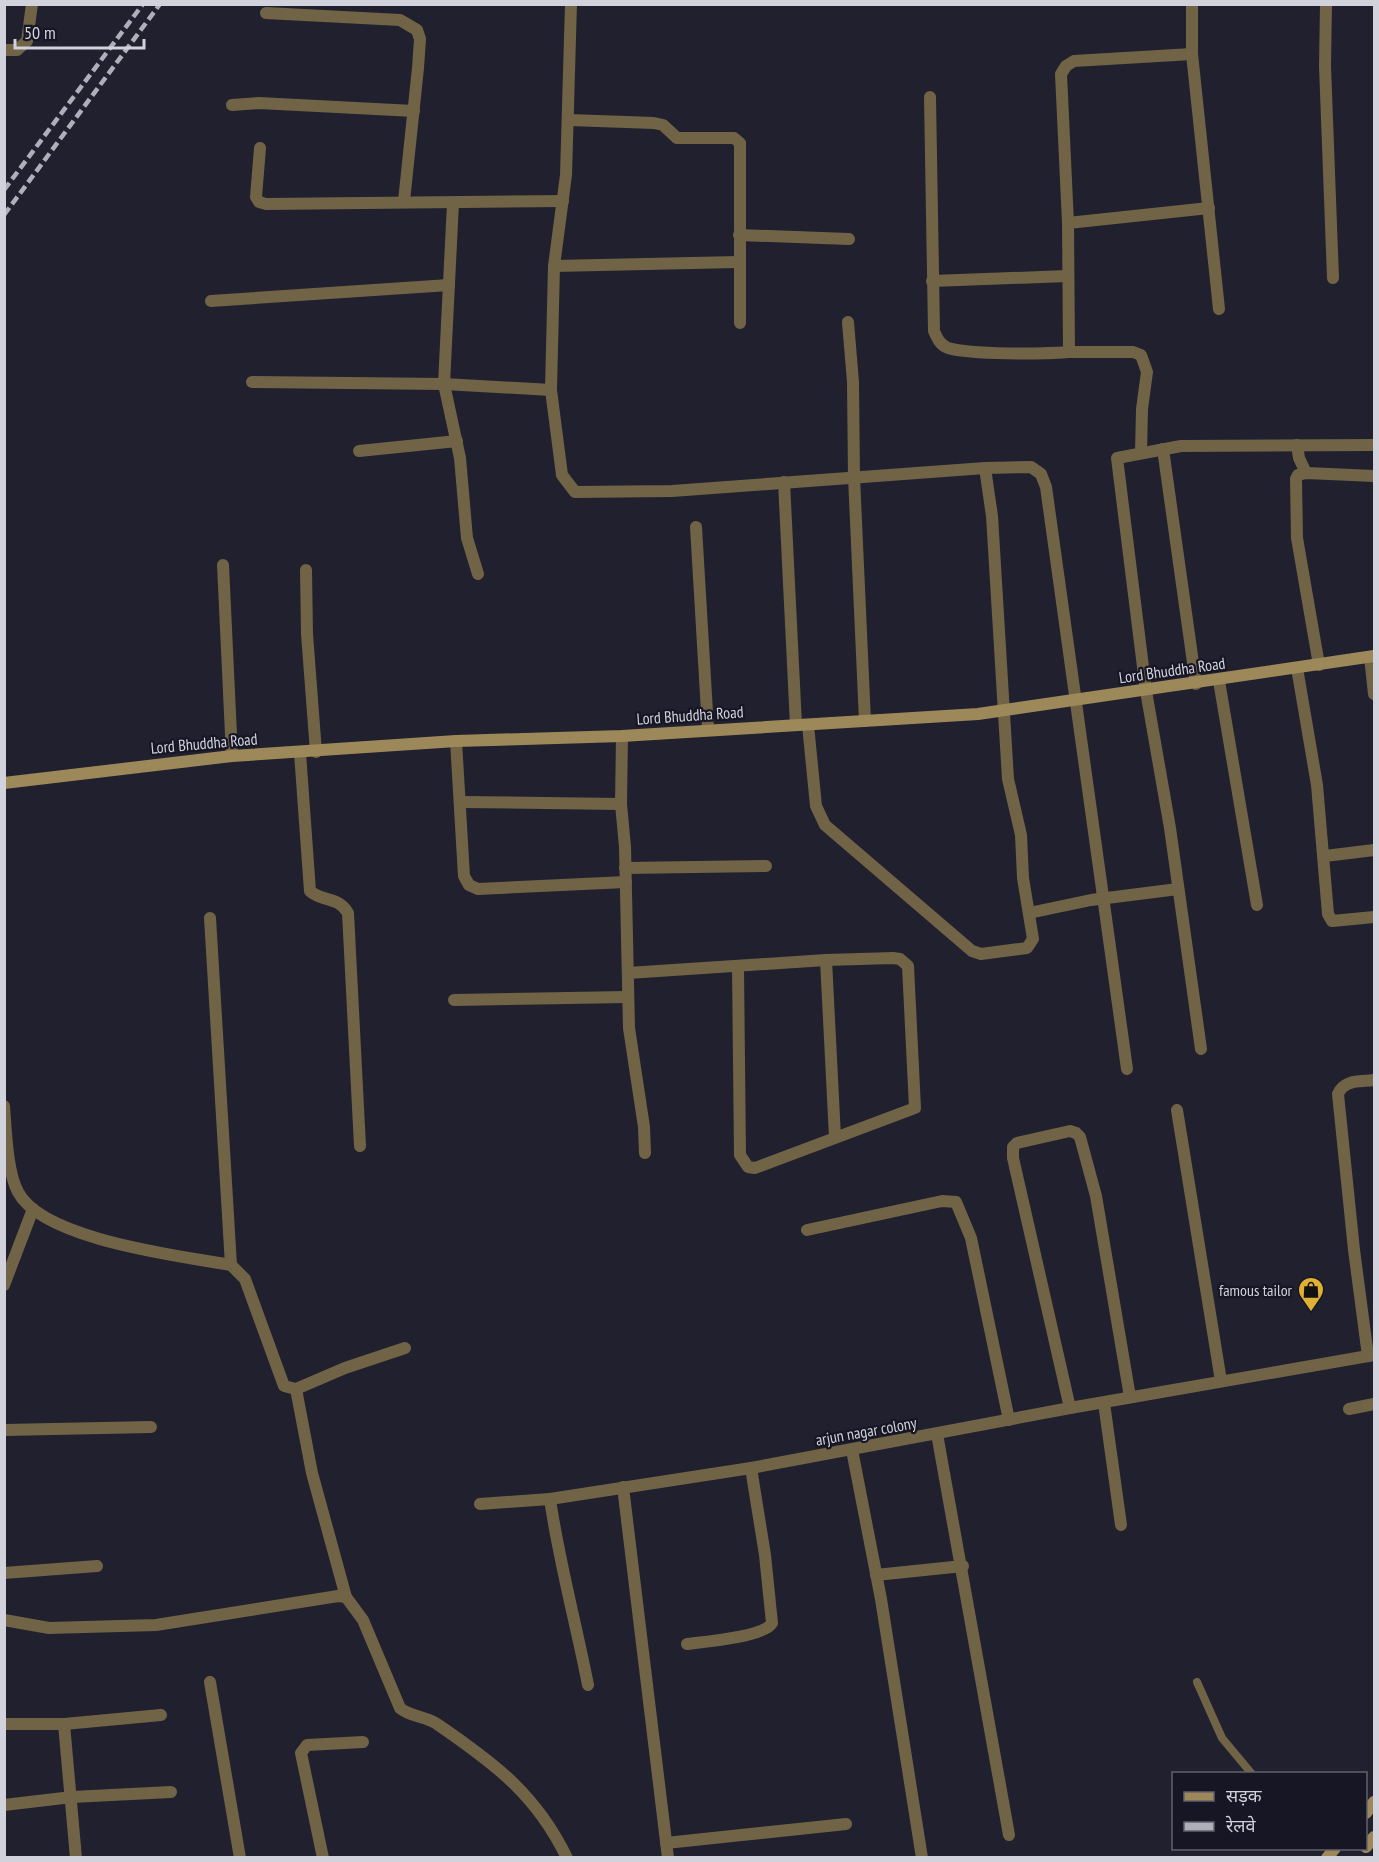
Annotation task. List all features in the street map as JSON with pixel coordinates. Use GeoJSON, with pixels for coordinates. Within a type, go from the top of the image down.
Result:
{"type":"FeatureCollection","features":[{"type":"Feature","properties":{"kind":"street"},"geometry":{"type":"LineString","coordinates":[[4,50],[17,50],[27,41],[32,4]]}},
{"type":"Feature","properties":{"kind":"street"},"geometry":{"type":"LineString","coordinates":[[571,4],[569,120],[555,266],[551,390],[562,475],[575,492],[662,491],[985,468],[1031,467],[1041,474],[1046,487],[1127,1069]]}},
{"type":"Feature","properties":{"kind":"street"},"geometry":{"type":"LineString","coordinates":[[1192,4],[1192,54],[1219,309]]}},
{"type":"Feature","properties":{"kind":"street"},"geometry":{"type":"LineString","coordinates":[[1326,4],[1325,66],[1333,278]]}},
{"type":"Feature","properties":{"kind":"street"},"geometry":{"type":"LineString","coordinates":[[266,13],[400,20],[417,30],[420,39],[404,201]]}},
{"type":"Feature","properties":{"kind":"street"},"geometry":{"type":"LineString","coordinates":[[1069,352],[1066,276],[1068,223],[1061,74],[1066,66],[1074,61],[1192,54]]}},
{"type":"Feature","properties":{"kind":"street"},"geometry":{"type":"LineString","coordinates":[[930,97],[932,281],[934,331],[938,342],[947,348],[1133,352],[1141,355],[1147,372],[1142,409],[1141,453]]}},
{"type":"Feature","properties":{"kind":"street"},"geometry":{"type":"LineString","coordinates":[[232,105],[259,103],[414,111]]}},
{"type":"Feature","properties":{"kind":"street"},"geometry":{"type":"LineString","coordinates":[[569,120],[654,123],[663,125],[677,138],[737,141],[742,149],[738,262],[740,324]]}},
{"type":"Feature","properties":{"kind":"street"},"geometry":{"type":"LineString","coordinates":[[260,148],[256,197],[260,202],[404,201],[453,204],[563,201]]}},
{"type":"Feature","properties":{"kind":"street"},"geometry":{"type":"LineString","coordinates":[[453,204],[444,384],[457,441],[467,538],[478,574]]}},
{"type":"Feature","properties":{"kind":"street"},"geometry":{"type":"LineString","coordinates":[[1068,223],[1209,208]]}},
{"type":"Feature","properties":{"kind":"street"},"geometry":{"type":"LineString","coordinates":[[739,235],[849,239]]}},
{"type":"Feature","properties":{"kind":"street"},"geometry":{"type":"LineString","coordinates":[[555,266],[738,262]]}},
{"type":"Feature","properties":{"kind":"street"},"geometry":{"type":"LineString","coordinates":[[932,281],[1066,276]]}},
{"type":"Feature","properties":{"kind":"street"},"geometry":{"type":"LineString","coordinates":[[211,301],[449,285]]}},
{"type":"Feature","properties":{"kind":"street"},"geometry":{"type":"LineString","coordinates":[[848,322],[853,382],[854,477],[865,721]]}},
{"type":"Feature","properties":{"kind":"street"},"geometry":{"type":"LineString","coordinates":[[252,382],[444,384],[551,390]]}},
{"type":"Feature","properties":{"kind":"street"},"geometry":{"type":"LineString","coordinates":[[358,450],[457,441]]}},
{"type":"Feature","properties":{"kind":"street"},"geometry":{"type":"LineString","coordinates":[[1298,445],[1299,458],[1306,473]]}},
{"type":"Feature","properties":{"kind":"street"},"geometry":{"type":"LineString","coordinates":[[1201,1049],[1146,691],[1117,461],[1119,456],[1181,446],[1374,445]]}},
{"type":"Feature","properties":{"kind":"street"},"geometry":{"type":"LineString","coordinates":[[1164,448],[1196,684]]}},
{"type":"Feature","properties":{"kind":"street"},"geometry":{"type":"LineString","coordinates":[[784,482],[802,725],[820,818],[866,862],[972,951],[981,954],[1027,948],[1033,939],[1021,861],[1021,835],[1008,778],[992,516],[985,468]]}},
{"type":"Feature","properties":{"kind":"street"},"geometry":{"type":"LineString","coordinates":[[1319,665],[1297,538],[1296,479],[1298,475],[1306,473],[1374,476]]}},
{"type":"Feature","properties":{"kind":"street"},"geometry":{"type":"LineString","coordinates":[[696,527],[708,729]]}},
{"type":"Feature","properties":{"kind":"street"},"geometry":{"type":"LineString","coordinates":[[223,565],[232,756]]}},
{"type":"Feature","properties":{"kind":"street"},"geometry":{"type":"LineString","coordinates":[[306,570],[307,634],[316,752]]}},
{"type":"Feature","properties":{"kind":"street"},"geometry":{"type":"LineString","coordinates":[[1372,657],[1374,694]]}},
{"type":"Feature","properties":{"kind":"street","name":"Lord Bhuddha Road"},"geometry":{"type":"LineString","coordinates":[[4,783],[232,756],[456,741],[622,736],[978,714],[1219,681],[1372,657]]}},
{"type":"Feature","properties":{"kind":"street"},"geometry":{"type":"LineString","coordinates":[[1297,668],[1317,785],[1325,856],[1326,903],[1332,921],[1374,917]]}},
{"type":"Feature","properties":{"kind":"street"},"geometry":{"type":"LineString","coordinates":[[1219,681],[1257,905]]}},
{"type":"Feature","properties":{"kind":"street"},"geometry":{"type":"LineString","coordinates":[[622,736],[621,804],[626,882],[627,997],[631,1060],[644,1127],[645,1153]]}},
{"type":"Feature","properties":{"kind":"street"},"geometry":{"type":"LineString","coordinates":[[456,741],[464,876],[473,888],[626,882]]}},
{"type":"Feature","properties":{"kind":"street"},"geometry":{"type":"LineString","coordinates":[[300,753],[310,891],[318,897],[337,900],[348,912],[360,1146]]}},
{"type":"Feature","properties":{"kind":"street"},"geometry":{"type":"LineString","coordinates":[[461,802],[621,804]]}},
{"type":"Feature","properties":{"kind":"street"},"geometry":{"type":"LineString","coordinates":[[1325,856],[1374,850]]}},
{"type":"Feature","properties":{"kind":"street"},"geometry":{"type":"LineString","coordinates":[[625,868],[766,866]]}},
{"type":"Feature","properties":{"kind":"street"},"geometry":{"type":"LineString","coordinates":[[1029,913],[1104,898],[1178,889]]}},
{"type":"Feature","properties":{"kind":"street"},"geometry":{"type":"LineString","coordinates":[[210,918],[231,1265]]}},
{"type":"Feature","properties":{"kind":"street"},"geometry":{"type":"LineString","coordinates":[[628,973],[738,968],[825,960],[900,959],[909,970],[915,1108],[755,1168],[748,1167],[743,1162],[740,1147],[738,968]]}},
{"type":"Feature","properties":{"kind":"street"},"geometry":{"type":"LineString","coordinates":[[825,960],[835,1137]]}},
{"type":"Feature","properties":{"kind":"street"},"geometry":{"type":"LineString","coordinates":[[454,1000],[627,997]]}},
{"type":"Feature","properties":{"kind":"street"},"geometry":{"type":"LineString","coordinates":[[1371,1355],[1354,1250],[1338,1094],[1341,1086],[1348,1083],[1374,1080]]}},
{"type":"Feature","properties":{"kind":"street"},"geometry":{"type":"LineString","coordinates":[[4,1106],[16,1190],[33,1209],[91,1238],[231,1265],[245,1280],[281,1382],[288,1388],[296,1389],[345,1368],[405,1348]]}},
{"type":"Feature","properties":{"kind":"street"},"geometry":{"type":"LineString","coordinates":[[1177,1110],[1206,1303],[1221,1381]]}},
{"type":"Feature","properties":{"kind":"street"},"geometry":{"type":"LineString","coordinates":[[1070,1408],[1013,1158],[1013,1147],[1017,1143],[1070,1131],[1080,1137],[1096,1196],[1130,1397]]}},
{"type":"Feature","properties":{"kind":"street"},"geometry":{"type":"LineString","coordinates":[[807,1230],[942,1201],[956,1202],[961,1208],[971,1238],[1009,1420]]}},
{"type":"Feature","properties":{"kind":"street"},"geometry":{"type":"LineString","coordinates":[[4,1285],[33,1209]]}},
{"type":"Feature","properties":{"kind":"street","name":"arjun nagar colony"},"geometry":{"type":"LineString","coordinates":[[480,1504],[550,1498],[751,1468],[1130,1397],[1371,1355]]}},
{"type":"Feature","properties":{"kind":"street"},"geometry":{"type":"LineString","coordinates":[[296,1389],[312,1473],[346,1597],[363,1620],[400,1708],[436,1723],[521,1789],[547,1819],[567,1857]]}},
{"type":"Feature","properties":{"kind":"street"},"geometry":{"type":"LineString","coordinates":[[1104,1403],[1120,1525]]}},
{"type":"Feature","properties":{"kind":"street"},"geometry":{"type":"LineString","coordinates":[[1349,1409],[1374,1404]]}},
{"type":"Feature","properties":{"kind":"street"},"geometry":{"type":"LineString","coordinates":[[4,1430],[151,1428]]}},
{"type":"Feature","properties":{"kind":"street"},"geometry":{"type":"LineString","coordinates":[[937,1434],[963,1566],[1009,1835]]}},
{"type":"Feature","properties":{"kind":"street"},"geometry":{"type":"LineString","coordinates":[[852,1450],[876,1575],[922,1857]]}},
{"type":"Feature","properties":{"kind":"street"},"geometry":{"type":"LineString","coordinates":[[687,1644],[755,1633],[768,1629],[772,1623],[765,1555],[751,1468]]}},
{"type":"Feature","properties":{"kind":"street"},"geometry":{"type":"LineString","coordinates":[[623,1487],[668,1857]]}},
{"type":"Feature","properties":{"kind":"street"},"geometry":{"type":"LineString","coordinates":[[550,1498],[559,1557],[576,1623],[588,1685]]}},
{"type":"Feature","properties":{"kind":"street"},"geometry":{"type":"LineString","coordinates":[[4,1573],[97,1566]]}},
{"type":"Feature","properties":{"kind":"street"},"geometry":{"type":"LineString","coordinates":[[876,1575],[963,1566]]}},
{"type":"Feature","properties":{"kind":"street"},"geometry":{"type":"LineString","coordinates":[[4,1620],[50,1628],[156,1625],[338,1596],[346,1597]]}},
{"type":"Feature","properties":{"kind":"street"},"geometry":{"type":"LineString","coordinates":[[210,1682],[240,1857]]}},
{"type":"Feature","properties":{"kind":"street"},"geometry":{"type":"LineString","coordinates":[[4,1724],[64,1724],[161,1715]]}},
{"type":"Feature","properties":{"kind":"street"},"geometry":{"type":"LineString","coordinates":[[64,1724],[76,1857]]}},
{"type":"Feature","properties":{"kind":"street"},"geometry":{"type":"LineString","coordinates":[[322,1857],[301,1753],[303,1748],[315,1744],[363,1742]]}},
{"type":"Feature","properties":{"kind":"street"},"geometry":{"type":"LineString","coordinates":[[4,1804],[72,1797],[171,1792]]}},
{"type":"Feature","properties":{"kind":"street"},"geometry":{"type":"LineString","coordinates":[[666,1843],[846,1824]]}},
{"type":"Feature","properties":{"kind":"lane"},"geometry":{"type":"LineString","coordinates":[[1197,1682],[1222,1738],[1251,1772]]}},
{"type":"Feature","properties":{"kind":"railway"},"geometry":{"type":"LineString","coordinates":[[4,190],[143,4]]}},
{"type":"Feature","properties":{"kind":"railway"},"geometry":{"type":"LineString","coordinates":[[4,215],[160,4]]}},
{"type":"Feature","properties":{"kind":"place","name":"famous tailor"},"geometry":{"type":"Point","coordinates":[1311,1313]}}]}
